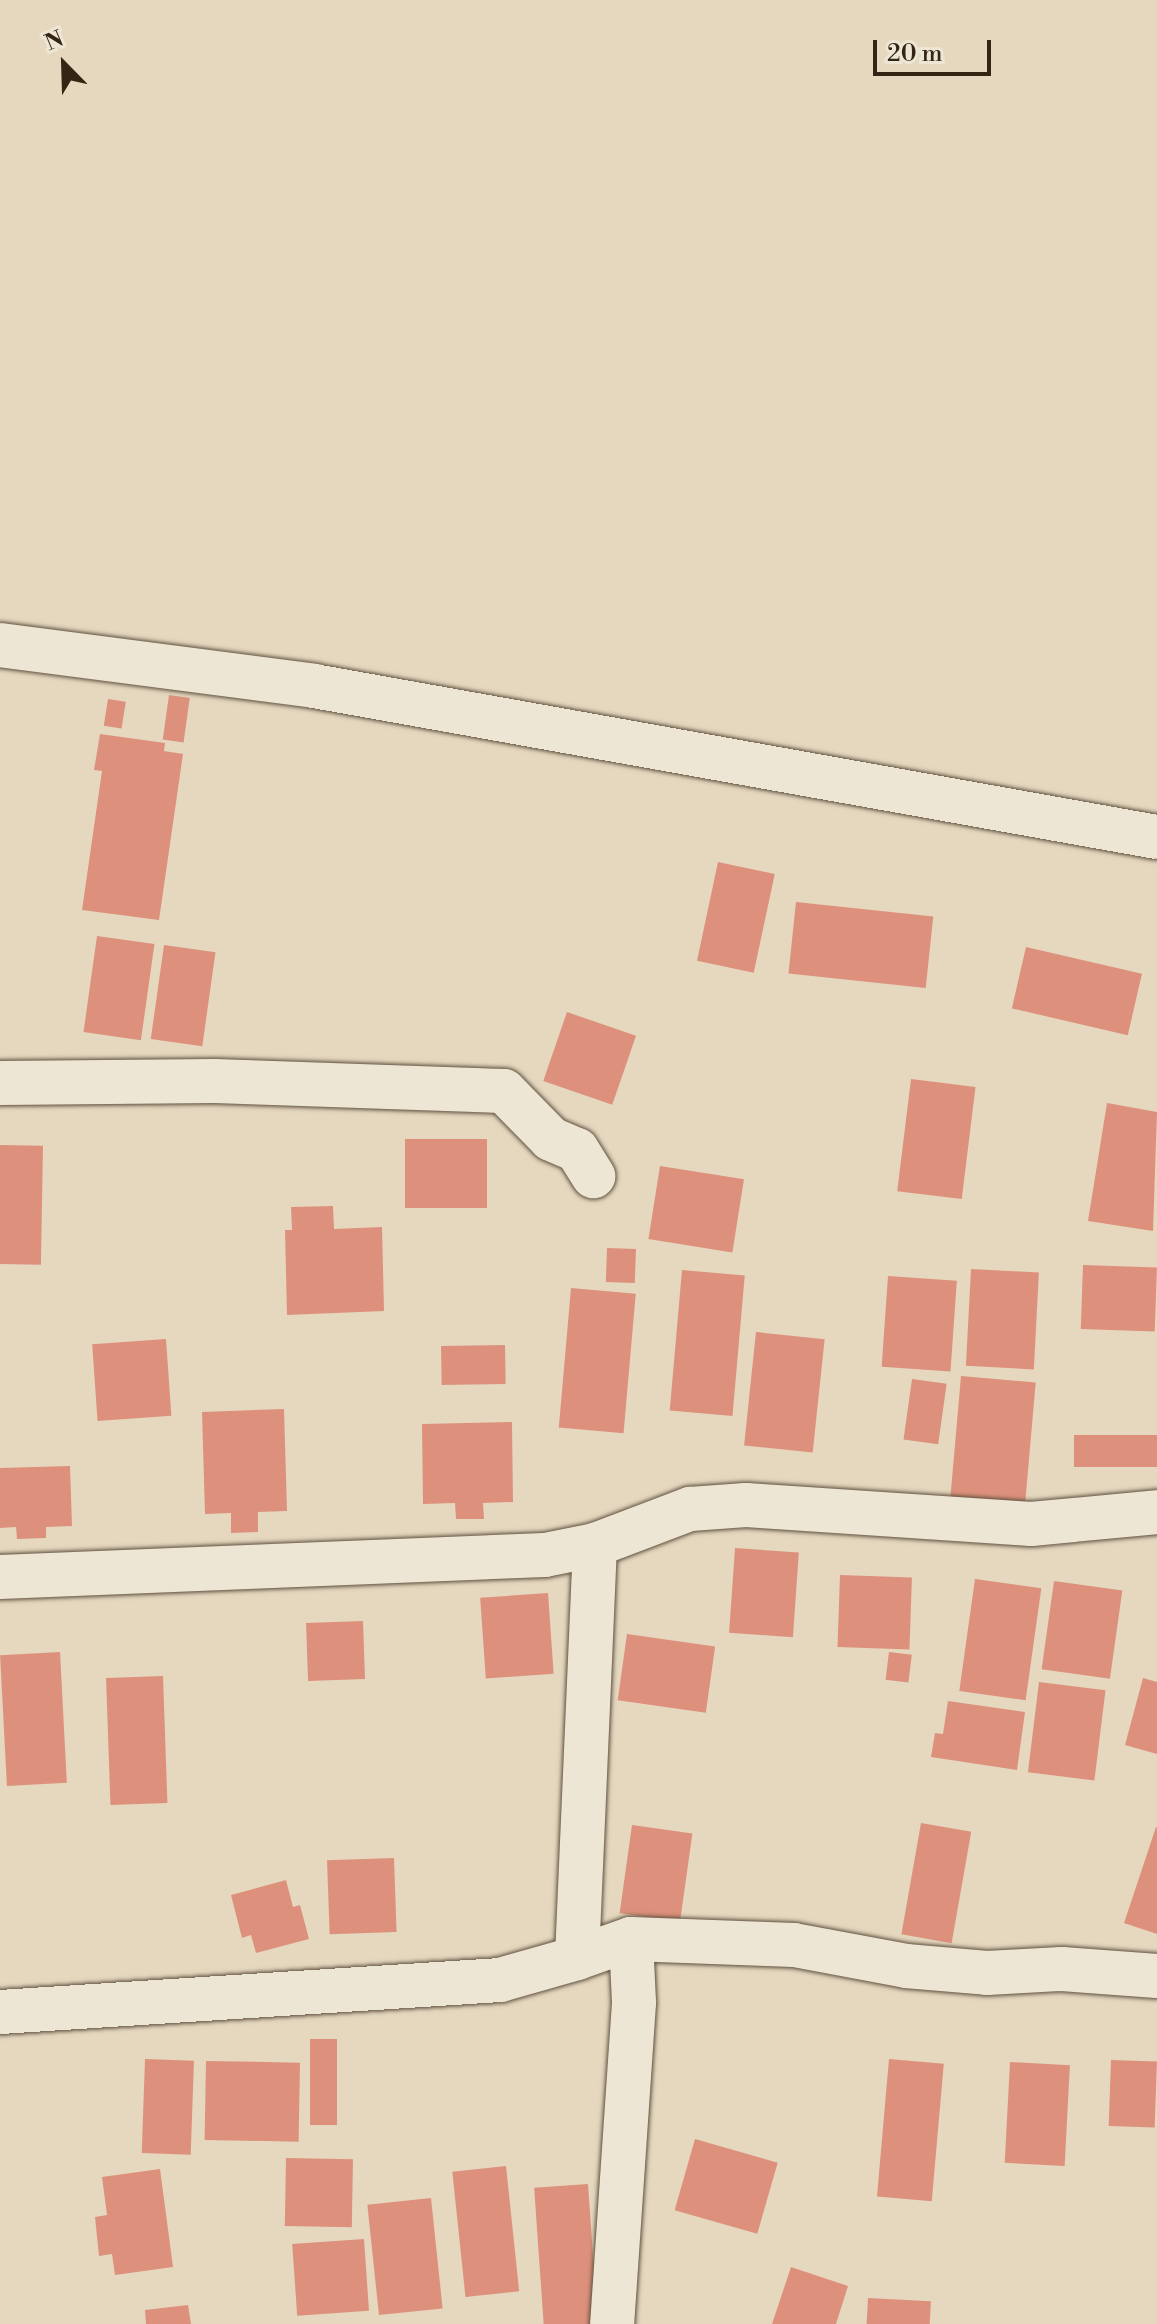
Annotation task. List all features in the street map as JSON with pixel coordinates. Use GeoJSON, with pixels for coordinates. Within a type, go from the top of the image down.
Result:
{"type":"FeatureCollection","features":[{"type":"Feature","properties":{"kind":"street"},"geometry":{"type":"LineString","coordinates":[[0,645],[314,686],[1157,837]]}},
{"type":"Feature","properties":{"kind":"street"},"geometry":{"type":"LineString","coordinates":[[0,1083],[230,1081],[504,1091],[551,1139],[577,1150],[593,1176]]}},
{"type":"Feature","properties":{"kind":"street"},"geometry":{"type":"LineString","coordinates":[[0,1577],[388,1564],[545,1555],[595,1545],[690,1509],[746,1505],[1017,1524],[1157,1512]]}},
{"type":"Feature","properties":{"kind":"street"},"geometry":{"type":"LineString","coordinates":[[577,1958],[595,1545]]}},
{"type":"Feature","properties":{"kind":"street"},"geometry":{"type":"LineString","coordinates":[[612,2324],[634,2003],[631,1939]]}},
{"type":"Feature","properties":{"kind":"street"},"geometry":{"type":"LineString","coordinates":[[0,2012],[500,1980],[631,1939],[794,1945],[906,1966],[987,1973],[1062,1969],[1157,1976]]}},
{"type":"Feature","properties":{"kind":"building"},"geometry":{"type":"Polygon","coordinates":[[[169,695],[190,698],[184,742],[163,740],[169,695]]]}},
{"type":"Feature","properties":{"kind":"building"},"geometry":{"type":"Polygon","coordinates":[[[108,699],[126,702],[122,728],[104,726],[108,699]]]}},
{"type":"Feature","properties":{"kind":"building"},"geometry":{"type":"Polygon","coordinates":[[[100,734],[165,743],[164,751],[183,754],[159,920],[82,910],[102,771],[94,770],[100,734]]]}},
{"type":"Feature","properties":{"kind":"building"},"geometry":{"type":"Polygon","coordinates":[[[718,862],[775,874],[754,973],[697,961],[718,862]]]}},
{"type":"Feature","properties":{"kind":"building"},"geometry":{"type":"Polygon","coordinates":[[[796,902],[933,916],[926,988],[788,974],[796,902]]]}},
{"type":"Feature","properties":{"kind":"building"},"geometry":{"type":"Polygon","coordinates":[[[97,936],[154,944],[141,1040],[84,1032],[97,936]]]}},
{"type":"Feature","properties":{"kind":"building"},"geometry":{"type":"Polygon","coordinates":[[[164,945],[215,952],[202,1046],[151,1039],[164,945]]]}},
{"type":"Feature","properties":{"kind":"building"},"geometry":{"type":"Polygon","coordinates":[[[1026,947],[1142,974],[1128,1035],[1012,1008],[1026,947]]]}},
{"type":"Feature","properties":{"kind":"building"},"geometry":{"type":"Polygon","coordinates":[[[567,1012],[636,1036],[612,1105],[543,1081],[567,1012]]]}},
{"type":"Feature","properties":{"kind":"building"},"geometry":{"type":"Polygon","coordinates":[[[911,1079],[976,1087],[962,1199],[897,1191],[911,1079]]]}},
{"type":"Feature","properties":{"kind":"building"},"geometry":{"type":"Polygon","coordinates":[[[1107,1103],[1157,1112],[1153,1231],[1088,1221],[1107,1103]]]}},
{"type":"Feature","properties":{"kind":"building"},"geometry":{"type":"Polygon","coordinates":[[[405,1139],[487,1139],[487,1208],[405,1208],[405,1139]]]}},
{"type":"Feature","properties":{"kind":"building"},"geometry":{"type":"Polygon","coordinates":[[[0,1145],[43,1146],[41,1265],[0,1264],[0,1145]]]}},
{"type":"Feature","properties":{"kind":"building"},"geometry":{"type":"Polygon","coordinates":[[[660,1166],[744,1179],[732,1252],[648,1239],[660,1166]]]}},
{"type":"Feature","properties":{"kind":"building"},"geometry":{"type":"Polygon","coordinates":[[[333,1206],[334,1229],[382,1227],[384,1311],[287,1315],[285,1230],[292,1230],[291,1207],[333,1206]]]}},
{"type":"Feature","properties":{"kind":"building"},"geometry":{"type":"Polygon","coordinates":[[[607,1248],[636,1249],[635,1283],[606,1282],[607,1248]]]}},
{"type":"Feature","properties":{"kind":"building"},"geometry":{"type":"Polygon","coordinates":[[[1083,1265],[1157,1268],[1155,1332],[1081,1329],[1083,1265]]]}},
{"type":"Feature","properties":{"kind":"building"},"geometry":{"type":"Polygon","coordinates":[[[971,1269],[1039,1273],[1034,1369],[966,1366],[971,1269]]]}},
{"type":"Feature","properties":{"kind":"building"},"geometry":{"type":"Polygon","coordinates":[[[682,1270],[745,1275],[732,1416],[670,1410],[682,1270]]]}},
{"type":"Feature","properties":{"kind":"building"},"geometry":{"type":"Polygon","coordinates":[[[888,1276],[957,1281],[950,1372],[882,1367],[888,1276]]]}},
{"type":"Feature","properties":{"kind":"building"},"geometry":{"type":"Polygon","coordinates":[[[571,1288],[636,1294],[624,1433],[559,1427],[571,1288]]]}},
{"type":"Feature","properties":{"kind":"building"},"geometry":{"type":"Polygon","coordinates":[[[756,1332],[825,1339],[813,1453],[744,1445],[756,1332]]]}},
{"type":"Feature","properties":{"kind":"building"},"geometry":{"type":"Polygon","coordinates":[[[166,1339],[171,1416],[98,1421],[92,1344],[166,1339]]]}},
{"type":"Feature","properties":{"kind":"building"},"geometry":{"type":"Polygon","coordinates":[[[505,1345],[506,1384],[442,1385],[441,1346],[505,1345]]]}},
{"type":"Feature","properties":{"kind":"building"},"geometry":{"type":"Polygon","coordinates":[[[961,1376],[1036,1383],[1025,1504],[950,1498],[961,1376]]]}},
{"type":"Feature","properties":{"kind":"building"},"geometry":{"type":"Polygon","coordinates":[[[912,1379],[947,1384],[938,1444],[904,1439],[912,1379]]]}},
{"type":"Feature","properties":{"kind":"building"},"geometry":{"type":"Polygon","coordinates":[[[284,1409],[287,1511],[258,1512],[258,1532],[231,1533],[231,1513],[205,1514],[202,1412],[284,1409]]]}},
{"type":"Feature","properties":{"kind":"building"},"geometry":{"type":"Polygon","coordinates":[[[512,1422],[513,1502],[483,1503],[484,1519],[456,1519],[455,1503],[423,1504],[422,1424],[512,1422]]]}},
{"type":"Feature","properties":{"kind":"building"},"geometry":{"type":"Polygon","coordinates":[[[1074,1435],[1157,1435],[1157,1467],[1074,1467],[1074,1435]]]}},
{"type":"Feature","properties":{"kind":"building"},"geometry":{"type":"Polygon","coordinates":[[[70,1466],[72,1526],[46,1527],[46,1538],[17,1539],[16,1527],[0,1528],[0,1468],[70,1466]]]}},
{"type":"Feature","properties":{"kind":"building"},"geometry":{"type":"Polygon","coordinates":[[[735,1548],[799,1552],[793,1637],[729,1633],[735,1548]]]}},
{"type":"Feature","properties":{"kind":"building"},"geometry":{"type":"Polygon","coordinates":[[[840,1575],[912,1578],[909,1649],[837,1647],[840,1575]]]}},
{"type":"Feature","properties":{"kind":"building"},"geometry":{"type":"Polygon","coordinates":[[[975,1579],[1041,1588],[1026,1700],[959,1691],[975,1579]]]}},
{"type":"Feature","properties":{"kind":"building"},"geometry":{"type":"Polygon","coordinates":[[[1054,1581],[1122,1591],[1110,1679],[1042,1669],[1054,1581]]]}},
{"type":"Feature","properties":{"kind":"building"},"geometry":{"type":"Polygon","coordinates":[[[548,1593],[554,1674],[486,1679],[480,1598],[548,1593]]]}},
{"type":"Feature","properties":{"kind":"building"},"geometry":{"type":"Polygon","coordinates":[[[363,1621],[365,1679],[308,1681],[306,1623],[363,1621]]]}},
{"type":"Feature","properties":{"kind":"building"},"geometry":{"type":"Polygon","coordinates":[[[627,1634],[715,1646],[706,1713],[618,1700],[627,1634]]]}},
{"type":"Feature","properties":{"kind":"building"},"geometry":{"type":"Polygon","coordinates":[[[60,1652],[67,1783],[7,1786],[0,1655],[60,1652]]]}},
{"type":"Feature","properties":{"kind":"building"},"geometry":{"type":"Polygon","coordinates":[[[889,1652],[912,1655],[908,1683],[886,1680],[889,1652]]]}},
{"type":"Feature","properties":{"kind":"building"},"geometry":{"type":"Polygon","coordinates":[[[163,1676],[167,1803],[110,1805],[106,1678],[163,1676]]]}},
{"type":"Feature","properties":{"kind":"building"},"geometry":{"type":"Polygon","coordinates":[[[1143,1678],[1157,1682],[1157,1754],[1125,1745],[1143,1678]]]}},
{"type":"Feature","properties":{"kind":"building"},"geometry":{"type":"Polygon","coordinates":[[[1039,1682],[1106,1690],[1094,1780],[1028,1772],[1039,1682]]]}},
{"type":"Feature","properties":{"kind":"building"},"geometry":{"type":"Polygon","coordinates":[[[948,1701],[1025,1712],[1017,1770],[931,1757],[935,1733],[943,1734],[948,1701]]]}},
{"type":"Feature","properties":{"kind":"building"},"geometry":{"type":"Polygon","coordinates":[[[921,1823],[971,1832],[952,1943],[901,1934],[921,1823]]]}},
{"type":"Feature","properties":{"kind":"building"},"geometry":{"type":"Polygon","coordinates":[[[632,1825],[692,1833],[680,1922],[620,1913],[632,1825]]]}},
{"type":"Feature","properties":{"kind":"building"},"geometry":{"type":"Polygon","coordinates":[[[1157,1827],[1157,1934],[1124,1923],[1157,1827]]]}},
{"type":"Feature","properties":{"kind":"building"},"geometry":{"type":"Polygon","coordinates":[[[394,1858],[397,1932],[330,1934],[327,1860],[394,1858]]]}},
{"type":"Feature","properties":{"kind":"building"},"geometry":{"type":"Polygon","coordinates":[[[286,1880],[293,1907],[300,1905],[309,1939],[256,1953],[251,1935],[242,1938],[231,1895],[286,1880]]]}},
{"type":"Feature","properties":{"kind":"building"},"geometry":{"type":"Polygon","coordinates":[[[310,2039],[337,2039],[337,2125],[310,2125],[310,2039]]]}},
{"type":"Feature","properties":{"kind":"building"},"geometry":{"type":"Polygon","coordinates":[[[145,2059],[194,2061],[191,2155],[142,2153],[145,2059]]]}},
{"type":"Feature","properties":{"kind":"building"},"geometry":{"type":"Polygon","coordinates":[[[889,2059],[944,2064],[932,2201],[877,2196],[889,2059]]]}},
{"type":"Feature","properties":{"kind":"building"},"geometry":{"type":"Polygon","coordinates":[[[1111,2060],[1157,2062],[1155,2128],[1109,2126],[1111,2060]]]}},
{"type":"Feature","properties":{"kind":"building"},"geometry":{"type":"Polygon","coordinates":[[[206,2061],[300,2063],[299,2142],[205,2140],[206,2061]]]}},
{"type":"Feature","properties":{"kind":"building"},"geometry":{"type":"Polygon","coordinates":[[[1010,2062],[1070,2065],[1065,2166],[1005,2163],[1010,2062]]]}},
{"type":"Feature","properties":{"kind":"building"},"geometry":{"type":"Polygon","coordinates":[[[695,2139],[778,2163],[757,2234],[675,2210],[695,2139]]]}},
{"type":"Feature","properties":{"kind":"building"},"geometry":{"type":"Polygon","coordinates":[[[286,2158],[353,2159],[352,2227],[285,2226],[286,2158]]]}},
{"type":"Feature","properties":{"kind":"building"},"geometry":{"type":"Polygon","coordinates":[[[506,2166],[519,2291],[465,2297],[452,2172],[506,2166]]]}},
{"type":"Feature","properties":{"kind":"building"},"geometry":{"type":"Polygon","coordinates":[[[160,2169],[173,2267],[115,2275],[112,2254],[99,2256],[95,2217],[107,2215],[102,2177],[160,2169]]]}},
{"type":"Feature","properties":{"kind":"building"},"geometry":{"type":"Polygon","coordinates":[[[588,2184],[598,2324],[544,2324],[534,2188],[588,2184]]]}},
{"type":"Feature","properties":{"kind":"building"},"geometry":{"type":"Polygon","coordinates":[[[431,2198],[443,2308],[379,2315],[367,2205],[431,2198]]]}},
{"type":"Feature","properties":{"kind":"building"},"geometry":{"type":"Polygon","coordinates":[[[364,2239],[369,2311],[297,2316],[292,2244],[364,2239]]]}},
{"type":"Feature","properties":{"kind":"building"},"geometry":{"type":"Polygon","coordinates":[[[791,2267],[848,2286],[836,2324],[772,2324],[791,2267]]]}},
{"type":"Feature","properties":{"kind":"building"},"geometry":{"type":"Polygon","coordinates":[[[868,2298],[931,2301],[930,2324],[867,2324],[868,2298]]]}},
{"type":"Feature","properties":{"kind":"building"},"geometry":{"type":"Polygon","coordinates":[[[188,2305],[191,2324],[146,2324],[145,2310],[188,2305]]]}}]}
